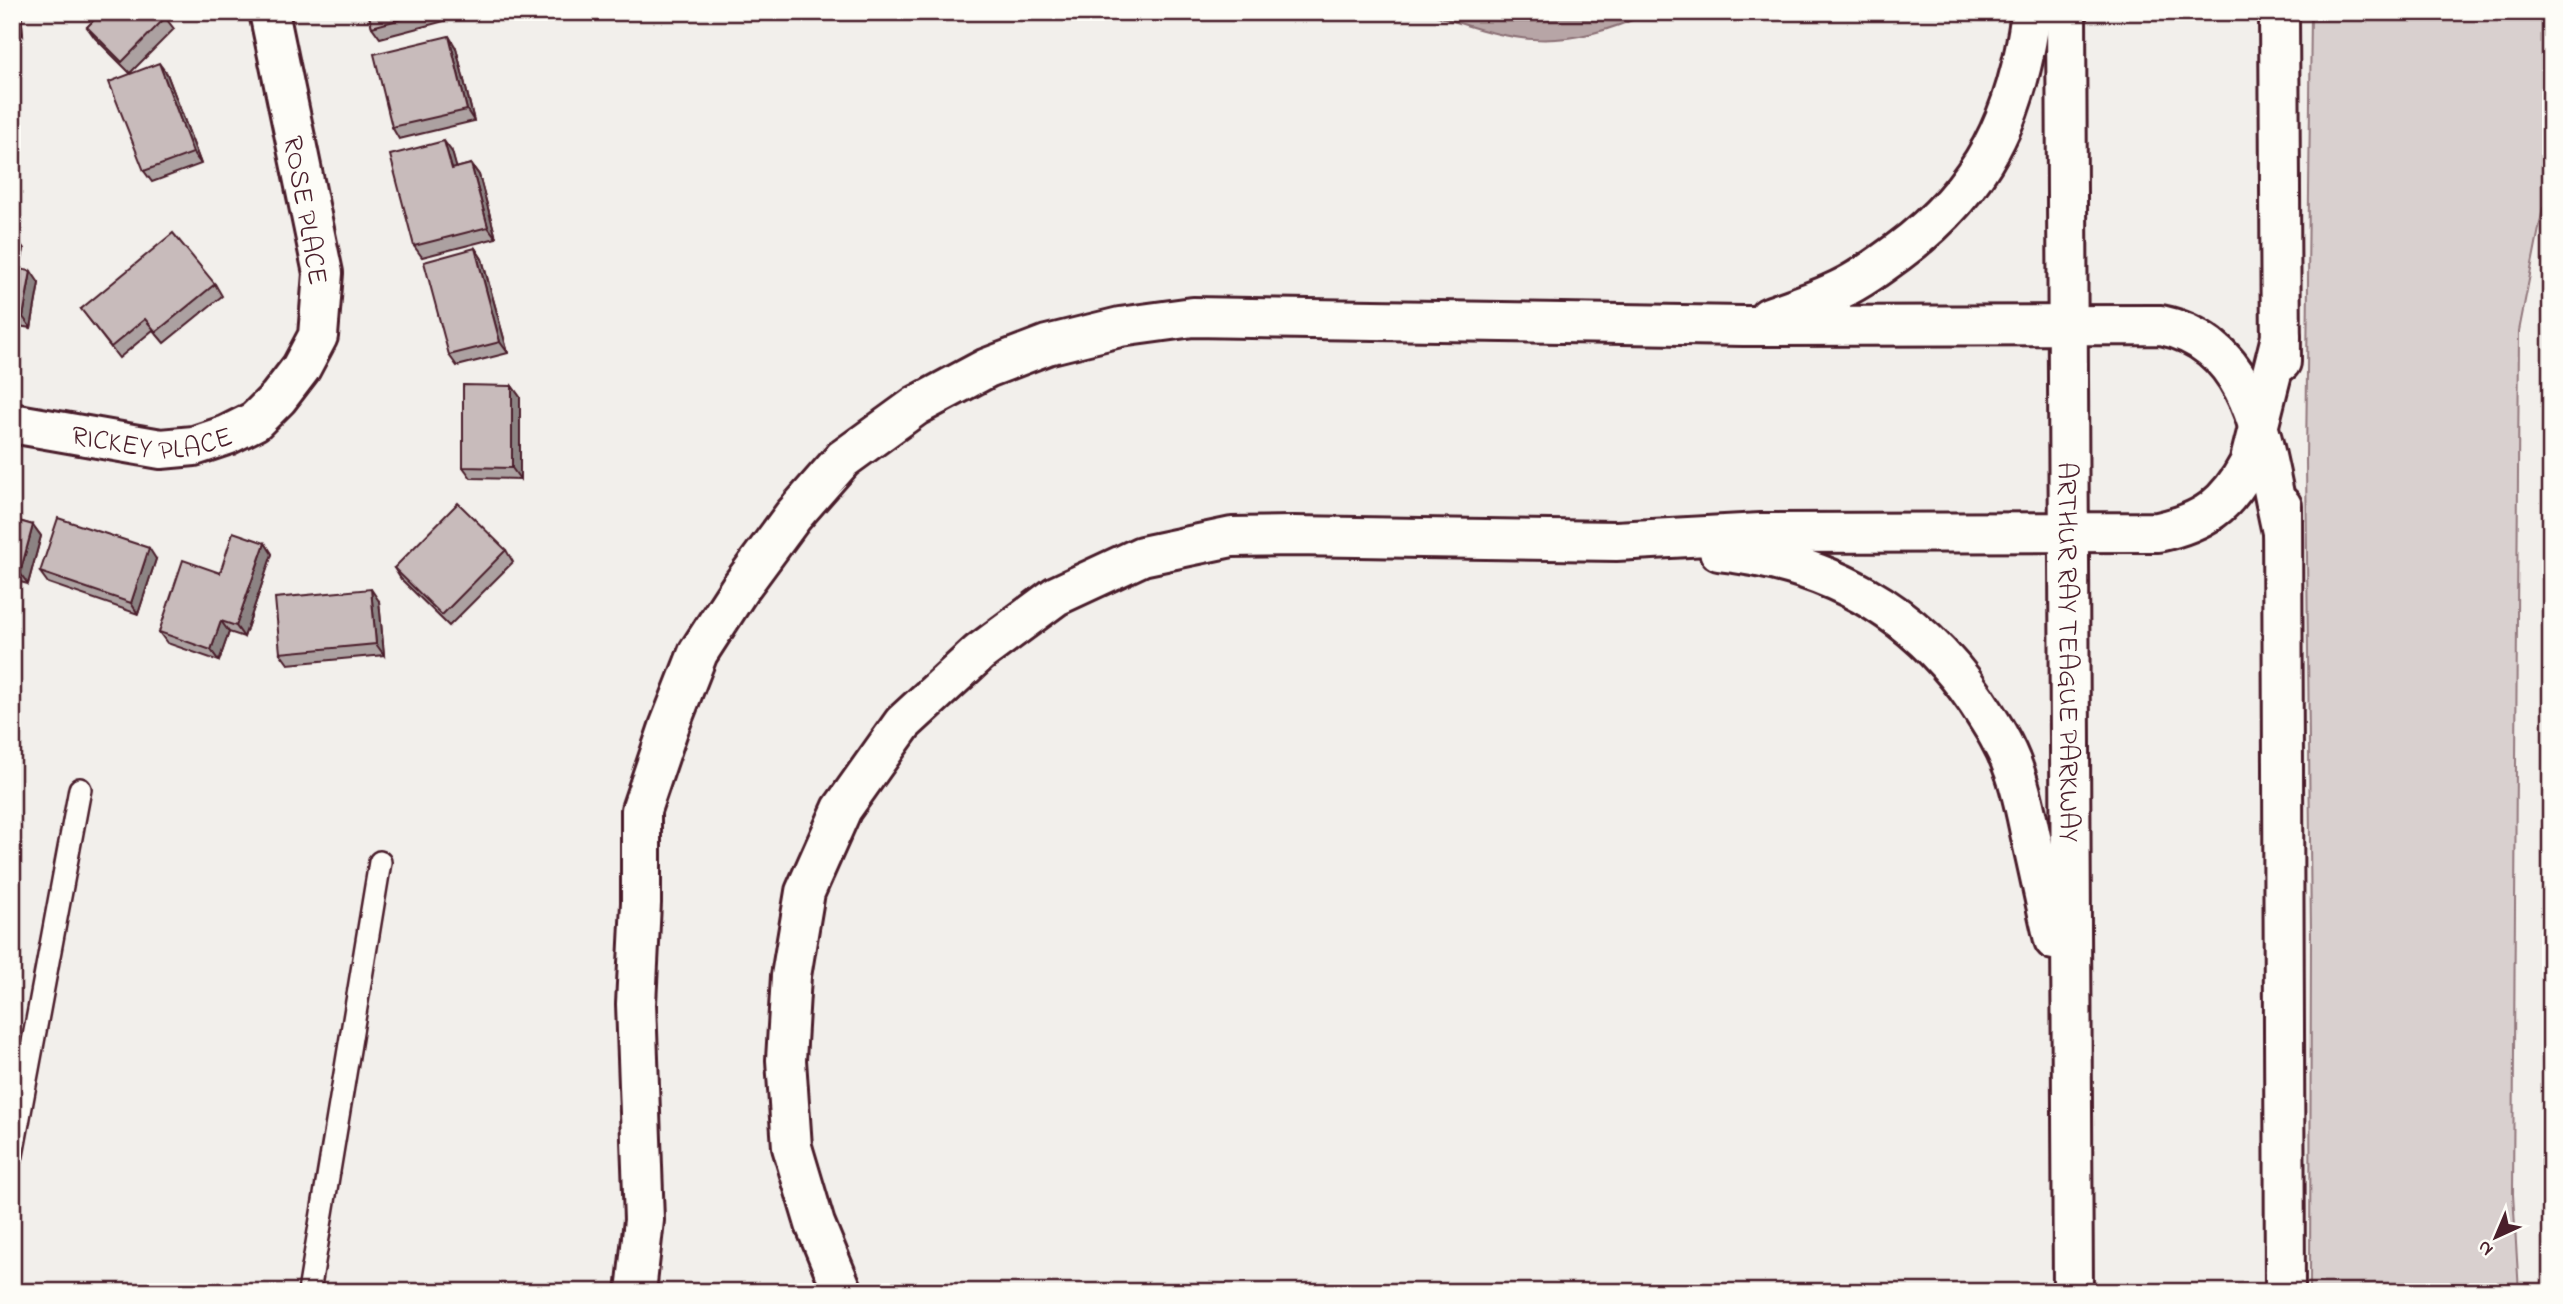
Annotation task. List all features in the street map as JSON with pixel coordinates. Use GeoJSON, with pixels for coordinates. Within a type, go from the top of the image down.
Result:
{"type":"FeatureCollection","features":[{"type":"Feature","properties":{"kind":"main road","name":"ROSE PLACE"},"geometry":{"type":"LineString","coordinates":[[269,12],[323,273],[318,336],[301,368],[278,398]]}},
{"type":"Feature","properties":{"kind":"main road"},"geometry":{"type":"LineString","coordinates":[[1743,326],[1842,289],[1916,239],[1955,200],[1987,158],[2001,132],[2019,78],[2031,12]]}},
{"type":"Feature","properties":{"kind":"main road","name":"ARTHUR RAY TEAGUE PARKWAY"},"geometry":{"type":"LineString","coordinates":[[2066,12],[2073,1292]]}},
{"type":"Feature","properties":{"kind":"main road"},"geometry":{"type":"LineString","coordinates":[[2279,12],[2285,1292]]}},
{"type":"Feature","properties":{"kind":"main road"},"geometry":{"type":"LineString","coordinates":[[636,1292],[644,1220],[636,1004],[641,903],[641,810],[669,727],[698,653],[740,588],[793,516],[843,459],[916,406],[987,368],[1047,345],[1119,327],[1193,317],[1743,326],[2161,325],[2181,329],[2198,337],[2231,366],[2249,399],[2282,532]]}},
{"type":"Feature","properties":{"kind":"main road"},"geometry":{"type":"LineString","coordinates":[[843,1292],[815,1224],[792,1147],[786,1060],[791,976],[805,892],[842,809],[903,723],[979,653],[1056,596],[1142,556],[1232,537],[1616,541],[1761,533],[2158,532],[2196,521],[2213,511],[2239,483],[2249,464],[2281,337]]}},
{"type":"Feature","properties":{"kind":"main road","name":"RICKEY PLACE"},"geometry":{"type":"LineString","coordinates":[[12,423],[161,449],[194,446],[227,435],[255,421],[278,398]]}},
{"type":"Feature","properties":{"kind":"main road"},"geometry":{"type":"LineString","coordinates":[[1616,541],[1749,555],[1813,571],[1868,597],[1896,616],[1946,661],[1998,735],[2015,771],[2023,796],[2071,1019]]}},
{"type":"Feature","properties":{"kind":"lane"},"geometry":{"type":"LineString","coordinates":[[12,1156],[80,789]]}},
{"type":"Feature","properties":{"kind":"lane"},"geometry":{"type":"LineString","coordinates":[[309,1292],[380,862]]}},
{"type":"Feature","properties":{"kind":"shaded area"},"geometry":{"type":"Polygon","coordinates":[[[1427,12],[1651,12],[1590,34],[1539,39],[1487,31],[1427,12]]]}},
{"type":"Feature","properties":{"kind":"shaded area"},"geometry":{"type":"Polygon","coordinates":[[[2313,12],[2551,12],[2551,205],[2543,208],[2519,331],[2513,1194],[2519,1292],[2310,1292],[2311,934],[2306,461],[2313,12]]]}},
{"type":"Feature","properties":{"kind":"building"},"geometry":{"type":"Polygon","coordinates":[[[88,12],[161,12],[166,17],[122,62],[87,27],[95,19],[88,12]]]}},
{"type":"Feature","properties":{"kind":"building"},"geometry":{"type":"Polygon","coordinates":[[[368,12],[427,12],[372,27],[368,12]]]}},
{"type":"Feature","properties":{"kind":"building"},"geometry":{"type":"Polygon","coordinates":[[[449,36],[467,110],[392,127],[374,54],[449,36]]]}},
{"type":"Feature","properties":{"kind":"building"},"geometry":{"type":"Polygon","coordinates":[[[159,63],[193,153],[144,171],[109,82],[159,63]]]}},
{"type":"Feature","properties":{"kind":"building"},"geometry":{"type":"Polygon","coordinates":[[[444,141],[452,169],[471,164],[488,227],[414,246],[390,155],[444,141]]]}},
{"type":"Feature","properties":{"kind":"building"},"geometry":{"type":"Polygon","coordinates":[[[173,233],[215,284],[156,332],[145,319],[111,347],[81,309],[173,233]]]}},
{"type":"Feature","properties":{"kind":"building"},"geometry":{"type":"Polygon","coordinates":[[[12,237],[16,238],[12,258],[12,237]]]}},
{"type":"Feature","properties":{"kind":"building"},"geometry":{"type":"Polygon","coordinates":[[[475,248],[500,342],[449,355],[424,262],[475,248]]]}},
{"type":"Feature","properties":{"kind":"building"},"geometry":{"type":"Polygon","coordinates":[[[12,268],[31,271],[23,317],[12,315],[12,268]]]}},
{"type":"Feature","properties":{"kind":"building"},"geometry":{"type":"Polygon","coordinates":[[[463,385],[512,386],[512,468],[463,467],[463,385]]]}},
{"type":"Feature","properties":{"kind":"building"},"geometry":{"type":"Polygon","coordinates":[[[458,503],[506,550],[442,615],[394,568],[458,503]]]}},
{"type":"Feature","properties":{"kind":"building"},"geometry":{"type":"Polygon","coordinates":[[[58,518],[149,548],[131,603],[40,572],[58,518]]]}},
{"type":"Feature","properties":{"kind":"building"},"geometry":{"type":"Polygon","coordinates":[[[12,519],[33,525],[20,573],[12,571],[12,519]]]}},
{"type":"Feature","properties":{"kind":"building"},"geometry":{"type":"Polygon","coordinates":[[[233,532],[265,543],[236,626],[221,621],[211,650],[159,632],[183,560],[220,573],[233,532]]]}},
{"type":"Feature","properties":{"kind":"building"},"geometry":{"type":"Polygon","coordinates":[[[371,589],[376,644],[280,653],[275,598],[371,589]]]}}]}
